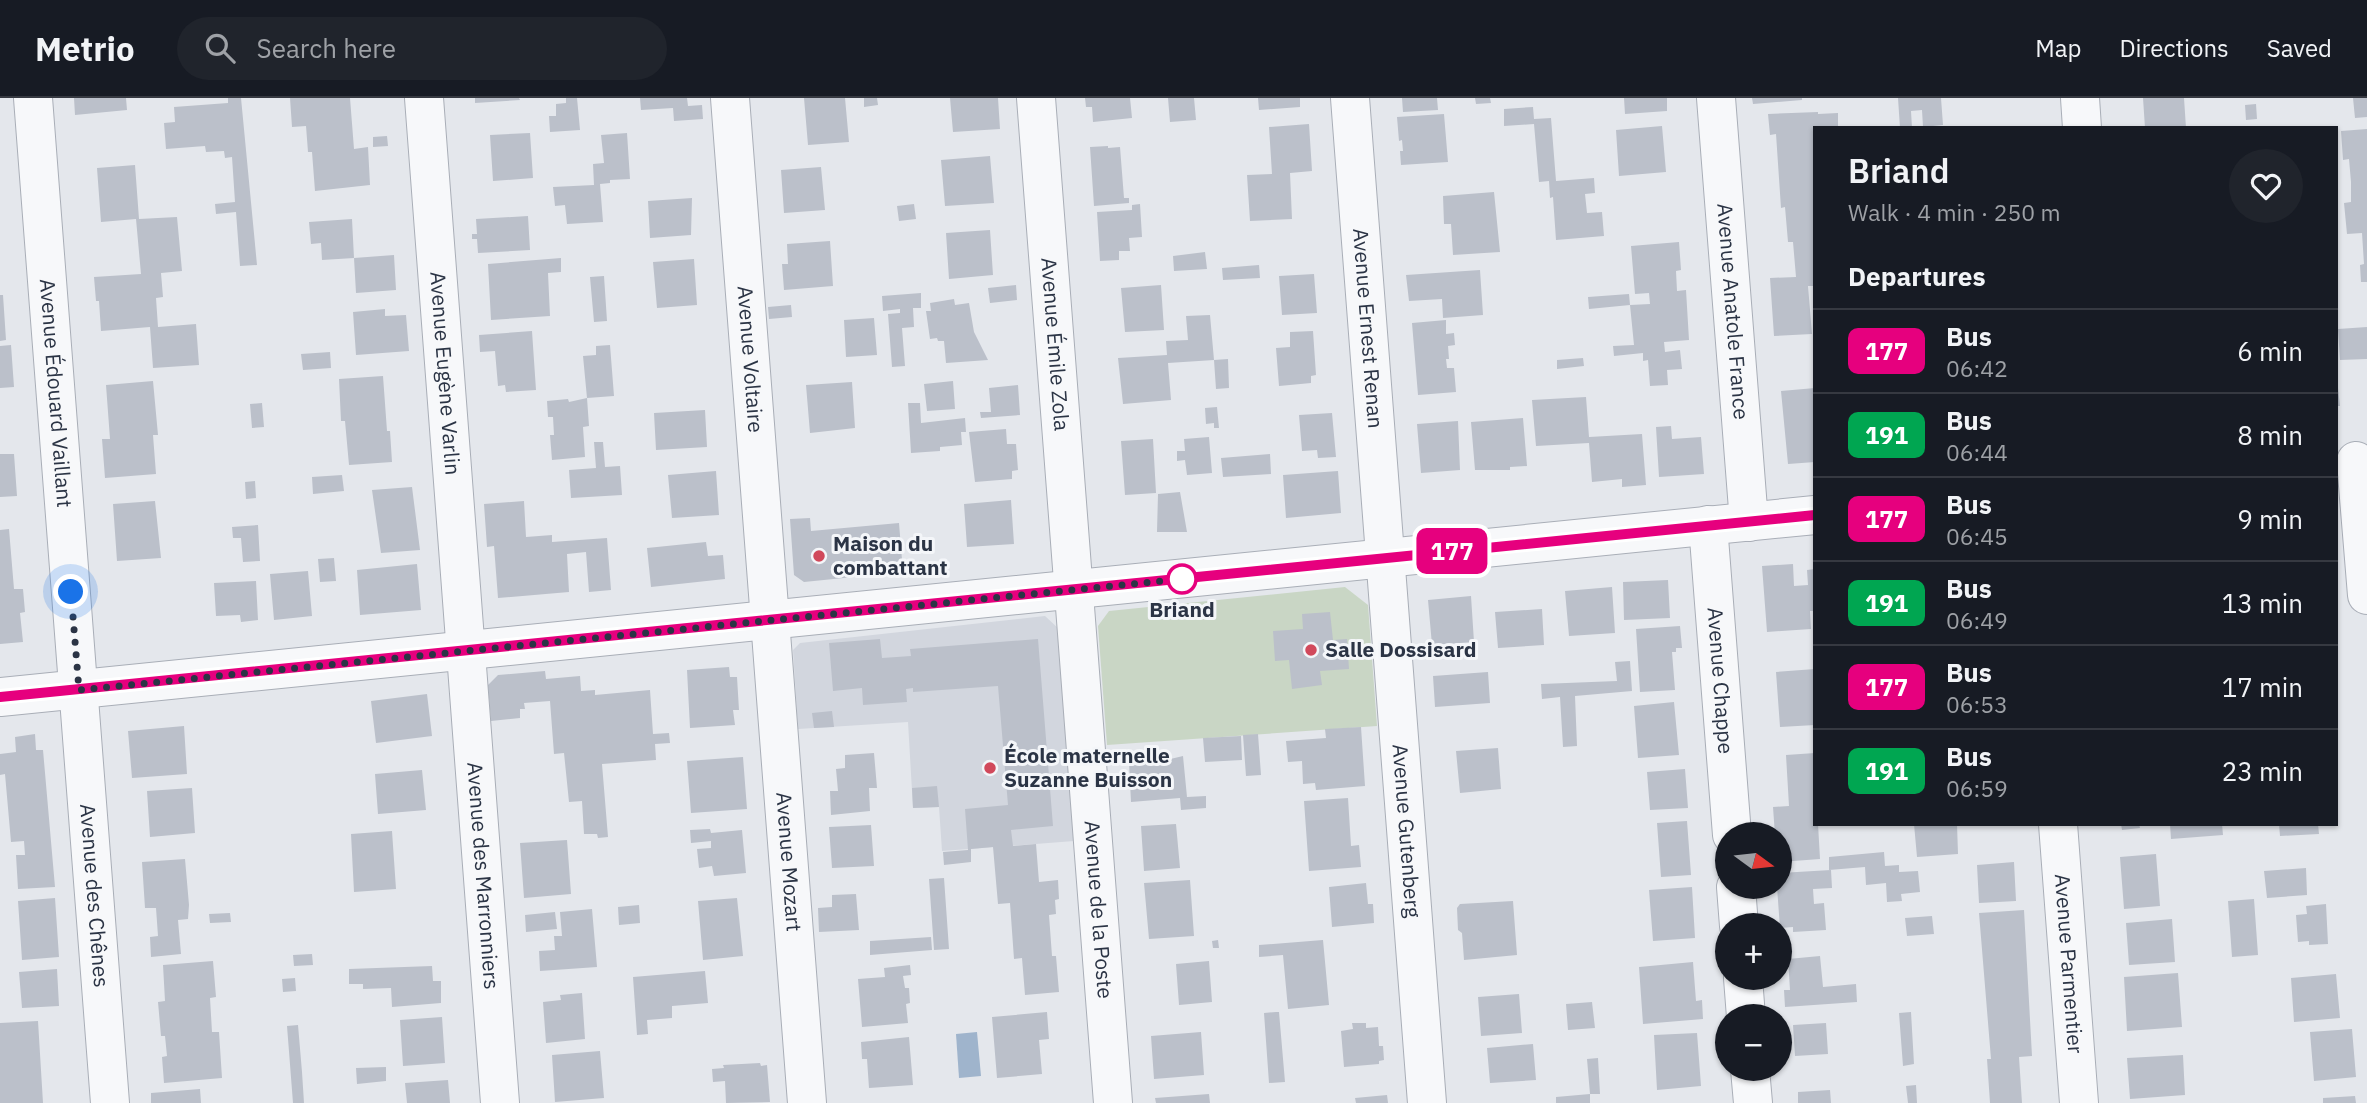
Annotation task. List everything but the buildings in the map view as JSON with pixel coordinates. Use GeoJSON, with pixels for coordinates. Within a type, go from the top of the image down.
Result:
{"type":"FeatureCollection","features":[{"type":"Feature","properties":{"kind":"street","name":"Avenue Édouard Vaillant"},"geometry":{"type":"LineString","coordinates":[[33,98],[79,690]]}},
{"type":"Feature","properties":{"kind":"street","name":"Avenue Eugène Varlin"},"geometry":{"type":"LineString","coordinates":[[424,98],[466,649]]}},
{"type":"Feature","properties":{"kind":"street","name":"Avenue Voltaire"},"geometry":{"type":"LineString","coordinates":[[730,98],[770,621]]}},
{"type":"Feature","properties":{"kind":"street","name":"Avenue Émile Zola"},"geometry":{"type":"LineString","coordinates":[[1037,98],[1073,590]]}},
{"type":"Feature","properties":{"kind":"street","name":"Avenue Ernest Renan"},"geometry":{"type":"LineString","coordinates":[[1350,98],[1385,558]]}},
{"type":"Feature","properties":{"kind":"street","name":"Avenue Anatole France"},"geometry":{"type":"LineString","coordinates":[[1716,98],[1749,522]]}},
{"type":"Feature","properties":{"kind":"street"},"geometry":{"type":"LineString","coordinates":[[2080,98],[2082,126]]}},
{"type":"Feature","properties":{"kind":"street"},"geometry":{"type":"LineString","coordinates":[[2353,461],[2367,595]]}},
{"type":"Feature","properties":{"kind":"street"},"geometry":{"type":"LineString","coordinates":[[0,697],[1813,515]]}},
{"type":"Feature","properties":{"kind":"street","name":"Avenue Chappe"},"geometry":{"type":"LineString","coordinates":[[1707,525],[1731,822]]}},
{"type":"Feature","properties":{"kind":"street","name":"Avenue Gutenberg"},"geometry":{"type":"LineString","coordinates":[[1385,558],[1427,1103]]}},
{"type":"Feature","properties":{"kind":"street","name":"Avenue de la Poste"},"geometry":{"type":"LineString","coordinates":[[1073,590],[1113,1103]]}},
{"type":"Feature","properties":{"kind":"street","name":"Avenue Mozart"},"geometry":{"type":"LineString","coordinates":[[770,621],[807,1103]]}},
{"type":"Feature","properties":{"kind":"street","name":"Avenue des Marronniers"},"geometry":{"type":"LineString","coordinates":[[466,649],[500,1103]]}},
{"type":"Feature","properties":{"kind":"street","name":"Avenue des Chênes"},"geometry":{"type":"LineString","coordinates":[[79,690],[110,1103]]}},
{"type":"Feature","properties":{"kind":"street","name":"Avenue Parmentier"},"geometry":{"type":"LineString","coordinates":[[2058,826],[2079,1103]]}},
{"type":"Feature","properties":{"kind":"street"},"geometry":{"type":"LineString","coordinates":[[1751,1081],[1753,1103]]}},
{"type":"Feature","properties":{"kind":"shaded area","name":"École maternelle Suzanne Buisson"},"geometry":{"type":"Polygon","coordinates":[[[1045,616],[1059,629],[1074,841],[942,851],[939,807],[913,808],[908,722],[798,729],[793,650],[800,643],[1045,616]]]}},
{"type":"Feature","properties":{"kind":"green space"},"geometry":{"type":"Polygon","coordinates":[[[1345,587],[1368,605],[1377,726],[1107,745],[1098,626],[1109,611],[1345,587]]]}},
{"type":"Feature","properties":{"kind":"water"},"geometry":{"type":"Polygon","coordinates":[[[977,1032],[981,1076],[959,1078],[956,1034],[977,1032]]]}},
{"type":"Feature","properties":{"kind":"bus line","name":"177"},"geometry":{"type":"LineString","coordinates":[[0,697],[1813,515]]}},
{"type":"Feature","properties":{"kind":"place","name":"Maison du combattant"},"geometry":{"type":"Point","coordinates":[819,556]}},
{"type":"Feature","properties":{"kind":"place","name":"Briand"},"geometry":{"type":"Point","coordinates":[1182,579]}},
{"type":"Feature","properties":{"kind":"place","name":"Salle Dossisard"},"geometry":{"type":"Point","coordinates":[1311,650]}},
{"type":"Feature","properties":{"kind":"place","name":"École maternelle Suzanne Buisson"},"geometry":{"type":"Point","coordinates":[990,768]}},
{"type":"Feature","properties":{"kind":"route"},"geometry":{"type":"LineString","coordinates":[[71,592],[79,690],[1191,578],[1182,579]]}}]}
